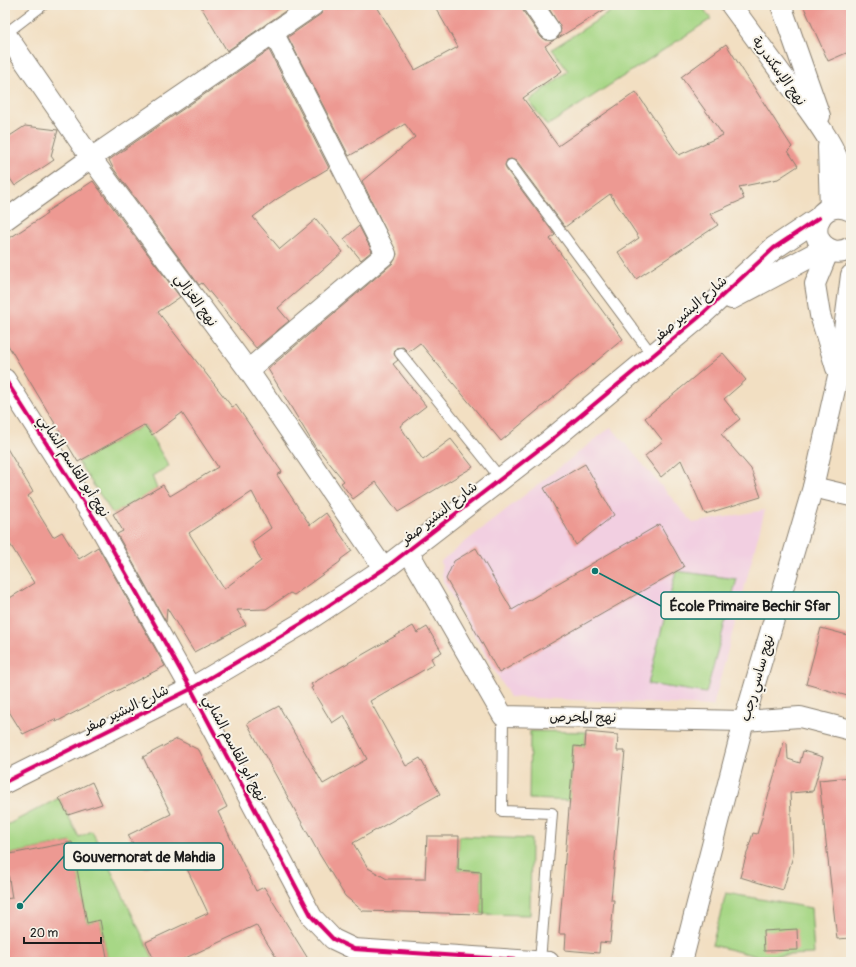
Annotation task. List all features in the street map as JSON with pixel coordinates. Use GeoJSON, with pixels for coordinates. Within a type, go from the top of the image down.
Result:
{"type":"FeatureCollection","features":[{"type":"Feature","properties":{"kind":"street"},"geometry":{"type":"LineString","coordinates":[[5,220],[91,158],[314,5]]}},
{"type":"Feature","properties":{"kind":"street"},"geometry":{"type":"LineString","coordinates":[[533,5],[550,30]]}},
{"type":"Feature","properties":{"kind":"street","name":"نهج الإسكندرية"},"geometry":{"type":"LineString","coordinates":[[731,5],[828,137]]}},
{"type":"Feature","properties":{"kind":"street"},"geometry":{"type":"LineString","coordinates":[[781,5],[828,137],[840,162],[848,186],[840,211],[816,231],[821,244],[827,249],[843,252],[851,248]]}},
{"type":"Feature","properties":{"kind":"street"},"geometry":{"type":"LineString","coordinates":[[248,370],[386,254],[273,32]]}},
{"type":"Feature","properties":{"kind":"street","name":"نهج الغزالي"},"geometry":{"type":"LineString","coordinates":[[5,33],[91,158],[248,370],[384,569]]}},
{"type":"Feature","properties":{"kind":"street","name":"شارع البشير صفر"},"geometry":{"type":"LineString","coordinates":[[5,782],[191,689],[300,624],[384,569],[550,441],[698,318],[774,248],[840,211]]}},
{"type":"Feature","properties":{"kind":"street"},"geometry":{"type":"LineString","coordinates":[[827,249],[815,284],[820,315],[838,376]]}},
{"type":"Feature","properties":{"kind":"street","name":"شارع البشير صفر"},"geometry":{"type":"LineString","coordinates":[[698,318],[761,282],[827,249]]}},
{"type":"Feature","properties":{"kind":"street","name":"نهج ساسي رجب"},"geometry":{"type":"LineString","coordinates":[[682,962],[744,721],[813,487],[838,376],[851,276]]}},
{"type":"Feature","properties":{"kind":"street","name":"نهج أبو القاسم الشابي"},"geometry":{"type":"LineString","coordinates":[[5,379],[101,530],[191,689],[312,917],[333,939],[354,949],[545,962]]}},
{"type":"Feature","properties":{"kind":"street"},"geometry":{"type":"LineString","coordinates":[[813,487],[851,496]]}},
{"type":"Feature","properties":{"kind":"street"},"geometry":{"type":"LineString","coordinates":[[408,551],[503,716]]}},
{"type":"Feature","properties":{"kind":"street","name":"نهج المحرص"},"geometry":{"type":"LineString","coordinates":[[503,716],[744,721],[800,717],[851,730]]}},
{"type":"Feature","properties":{"kind":"street","name":"شارع البشير صفر"},"geometry":{"type":"LineString","coordinates":[[5,777],[32,768]]}},
{"type":"Feature","properties":{"kind":"lane"},"geometry":{"type":"LineString","coordinates":[[5,33],[43,5]]}},
{"type":"Feature","properties":{"kind":"lane"},"geometry":{"type":"LineString","coordinates":[[511,165],[652,356]]}},
{"type":"Feature","properties":{"kind":"lane"},"geometry":{"type":"LineString","coordinates":[[400,353],[501,480]]}},
{"type":"Feature","properties":{"kind":"lane"},"geometry":{"type":"LineString","coordinates":[[503,716],[502,811],[552,814],[545,962]]}},
{"type":"Feature","properties":{"kind":"shaded area"},"geometry":{"type":"Polygon","coordinates":[[[611,427],[693,523],[765,510],[713,706],[510,697],[443,581],[441,561],[611,427]]]}},
{"type":"Feature","properties":{"kind":"green space"},"geometry":{"type":"Polygon","coordinates":[[[621,5],[701,5],[711,19],[547,126],[529,101],[568,71],[552,49],[621,5]]]}},
{"type":"Feature","properties":{"kind":"green space"},"geometry":{"type":"Polygon","coordinates":[[[144,425],[169,466],[152,476],[157,489],[113,514],[78,462],[144,425]]]}},
{"type":"Feature","properties":{"kind":"green space"},"geometry":{"type":"Polygon","coordinates":[[[676,571],[737,579],[706,693],[648,684],[676,571]]]}},
{"type":"Feature","properties":{"kind":"green space"},"geometry":{"type":"Polygon","coordinates":[[[530,731],[586,732],[585,747],[574,746],[570,791],[578,793],[577,801],[529,799],[530,731]]]}},
{"type":"Feature","properties":{"kind":"green space"},"geometry":{"type":"Polygon","coordinates":[[[59,798],[79,837],[92,831],[155,962],[108,962],[100,921],[87,923],[71,842],[5,855],[5,826],[59,798]]]}},
{"type":"Feature","properties":{"kind":"green space"},"geometry":{"type":"Polygon","coordinates":[[[459,836],[531,839],[530,915],[481,914],[481,872],[458,870],[459,836]]]}},
{"type":"Feature","properties":{"kind":"green space"},"geometry":{"type":"Polygon","coordinates":[[[726,893],[811,908],[814,954],[756,956],[712,945],[726,893]]]}},
{"type":"Feature","properties":{"kind":"building"},"geometry":{"type":"Polygon","coordinates":[[[200,5],[294,5],[227,51],[200,5]]]}},
{"type":"Feature","properties":{"kind":"building"},"geometry":{"type":"Polygon","coordinates":[[[325,5],[376,5],[415,70],[458,47],[434,5],[522,5],[523,11],[541,37],[545,40],[554,40],[545,46],[562,71],[523,98],[558,146],[636,92],[679,155],[723,135],[681,77],[726,44],[792,147],[788,151],[798,166],[778,179],[739,187],[744,199],[710,214],[718,225],[636,279],[618,252],[639,238],[610,194],[565,227],[516,161],[511,159],[507,160],[505,165],[506,169],[555,235],[550,239],[623,339],[501,441],[420,343],[408,352],[403,347],[396,348],[394,354],[398,360],[393,364],[426,406],[400,426],[423,460],[451,439],[473,467],[398,512],[376,482],[353,499],[341,483],[344,481],[318,449],[317,450],[268,369],[393,263],[397,254],[362,181],[415,137],[405,124],[349,156],[288,37],[321,14],[325,5]]]}},
{"type":"Feature","properties":{"kind":"building"},"geometry":{"type":"Polygon","coordinates":[[[547,5],[612,5],[558,38],[561,29],[547,5]]]}},
{"type":"Feature","properties":{"kind":"building"},"geometry":{"type":"Polygon","coordinates":[[[803,5],[851,5],[851,51],[828,61],[803,5]]]}},
{"type":"Feature","properties":{"kind":"building"},"geometry":{"type":"Polygon","coordinates":[[[269,50],[329,168],[277,199],[253,217],[280,249],[316,219],[343,252],[278,308],[289,321],[256,348],[202,283],[199,285],[113,168],[109,160],[269,50]]]}},
{"type":"Feature","properties":{"kind":"building"},"geometry":{"type":"Polygon","coordinates":[[[25,126],[58,130],[51,156],[54,160],[15,186],[5,171],[5,139],[25,126]]]}},
{"type":"Feature","properties":{"kind":"building"},"geometry":{"type":"Polygon","coordinates":[[[93,181],[180,297],[158,312],[232,407],[236,405],[282,472],[277,475],[310,525],[326,513],[352,551],[341,559],[340,562],[294,595],[290,593],[266,609],[237,610],[246,625],[194,652],[167,608],[166,622],[117,534],[123,531],[113,514],[163,485],[170,496],[218,467],[182,413],[152,435],[144,425],[78,462],[5,340],[5,241],[47,214],[46,212],[93,181]],[[252,492],[189,533],[224,589],[261,561],[252,542],[271,528],[252,492]]]}},
{"type":"Feature","properties":{"kind":"building"},"geometry":{"type":"Polygon","coordinates":[[[359,226],[372,251],[361,260],[344,239],[359,226]]]}},
{"type":"Feature","properties":{"kind":"building"},"geometry":{"type":"Polygon","coordinates":[[[723,353],[746,380],[724,399],[740,419],[721,434],[751,469],[761,497],[705,514],[681,460],[661,477],[645,456],[663,441],[645,418],[723,353]]]}},
{"type":"Feature","properties":{"kind":"building"},"geometry":{"type":"Polygon","coordinates":[[[5,445],[33,492],[28,496],[53,537],[62,532],[79,559],[98,547],[165,666],[56,722],[55,719],[23,734],[5,705],[5,601],[34,583],[5,536],[5,445]]]}},
{"type":"Feature","properties":{"kind":"building"},"geometry":{"type":"Polygon","coordinates":[[[585,464],[614,515],[576,545],[544,488],[585,464]]]}},
{"type":"Feature","properties":{"kind":"building"},"geometry":{"type":"Polygon","coordinates":[[[660,524],[684,567],[499,673],[446,579],[454,561],[476,548],[512,610],[660,524]]]}},
{"type":"Feature","properties":{"kind":"building"},"geometry":{"type":"Polygon","coordinates":[[[413,626],[417,633],[427,627],[442,652],[431,658],[434,664],[370,701],[406,766],[420,758],[440,794],[353,843],[368,868],[387,879],[425,879],[427,836],[459,836],[458,870],[481,872],[481,914],[363,911],[345,896],[318,852],[247,723],[279,706],[323,784],[367,759],[344,715],[332,723],[311,688],[313,687],[311,684],[413,626]]]}},
{"type":"Feature","properties":{"kind":"building"},"geometry":{"type":"Polygon","coordinates":[[[821,628],[851,636],[851,697],[806,684],[821,628]]]}},
{"type":"Feature","properties":{"kind":"building"},"geometry":{"type":"Polygon","coordinates":[[[586,732],[618,735],[617,751],[625,751],[611,900],[614,900],[610,943],[600,942],[599,953],[565,950],[566,934],[559,934],[574,746],[585,747],[586,732]]]}},
{"type":"Feature","properties":{"kind":"building"},"geometry":{"type":"Polygon","coordinates":[[[177,739],[199,750],[227,807],[218,812],[256,891],[264,887],[310,962],[279,962],[256,925],[177,962],[155,962],[146,942],[208,913],[179,852],[145,868],[128,835],[171,814],[143,757],[177,739]]]}},
{"type":"Feature","properties":{"kind":"building"},"geometry":{"type":"Polygon","coordinates":[[[784,742],[787,743],[788,759],[800,763],[803,751],[823,757],[813,791],[790,793],[793,856],[783,890],[740,877],[753,833],[757,834],[784,742]]]}},
{"type":"Feature","properties":{"kind":"building"},"geometry":{"type":"Polygon","coordinates":[[[851,777],[851,938],[837,939],[819,780],[851,777]]]}},
{"type":"Feature","properties":{"kind":"building"},"geometry":{"type":"Polygon","coordinates":[[[92,782],[102,804],[68,815],[59,798],[92,782]]]}},
{"type":"Feature","properties":{"kind":"building"},"geometry":{"type":"Polygon","coordinates":[[[72,842],[87,923],[100,920],[108,962],[5,962],[5,899],[12,898],[5,855],[72,842]]]}},
{"type":"Feature","properties":{"kind":"building"},"geometry":{"type":"Polygon","coordinates":[[[797,929],[798,950],[764,951],[763,931],[797,929]]]}},
{"type":"Feature","properties":{"kind":"cycle path"},"geometry":{"type":"LineString","coordinates":[[5,782],[191,689],[301,624],[384,569],[550,441],[698,318],[774,248],[819,218]]}},
{"type":"Feature","properties":{"kind":"cycle path"},"geometry":{"type":"LineString","coordinates":[[5,379],[101,529],[191,689],[312,917],[333,939],[354,949],[549,962]]}},
{"type":"Feature","properties":{"kind":"place","name":"École Primaire Bechir Sfar"},"geometry":{"type":"Point","coordinates":[595,571]}},
{"type":"Feature","properties":{"kind":"place","name":"Gouvernorat de Mahdia"},"geometry":{"type":"Point","coordinates":[20,906]}}]}
